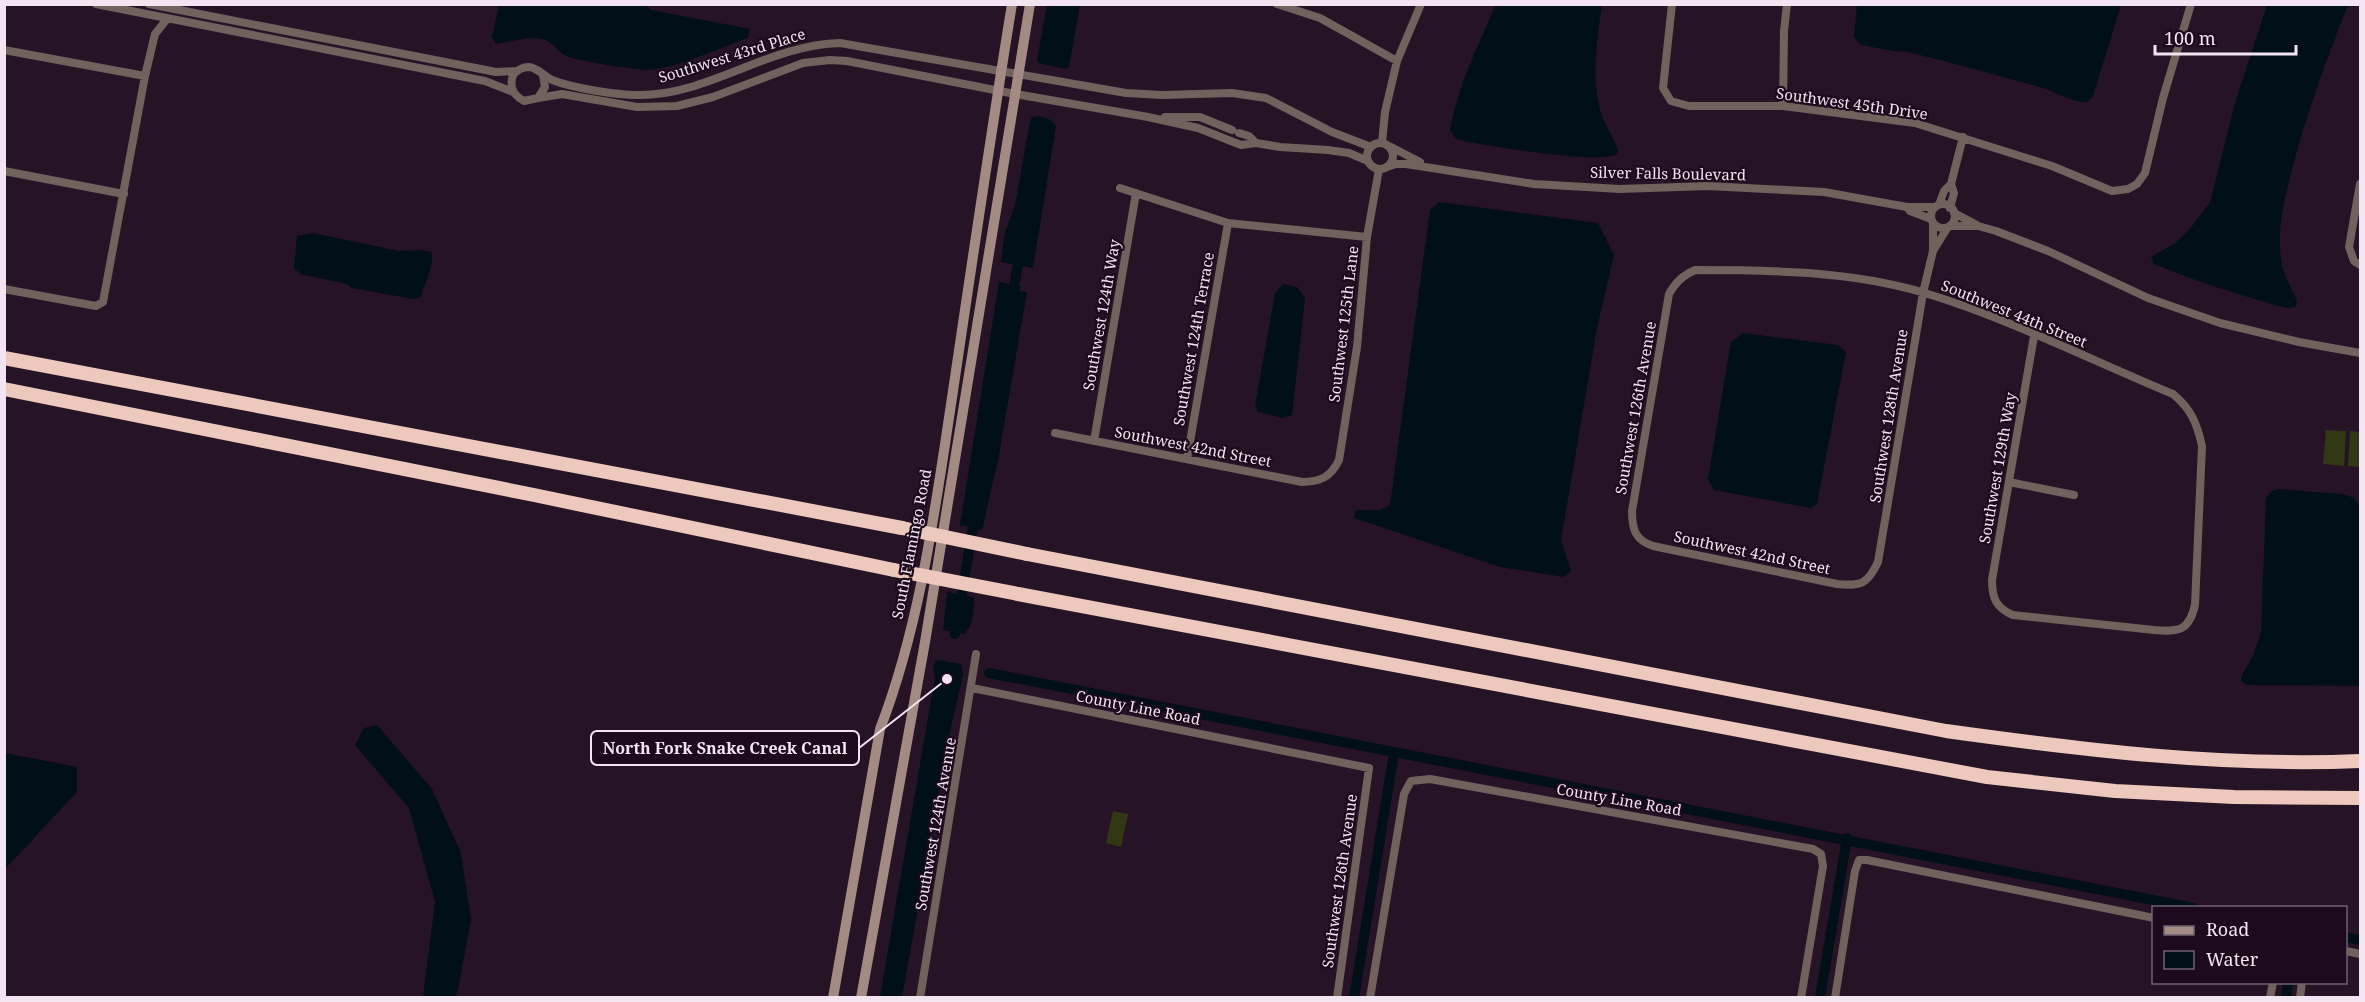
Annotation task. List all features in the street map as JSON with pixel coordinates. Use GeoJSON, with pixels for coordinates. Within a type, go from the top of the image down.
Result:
{"type":"FeatureCollection","features":[{"type":"Feature","properties":{"kind":"highway"},"geometry":{"type":"LineString","coordinates":[[4,358],[902,528],[1946,731],[2074,749],[2197,759],[2361,761]]}},
{"type":"Feature","properties":{"kind":"highway"},"geometry":{"type":"LineString","coordinates":[[4,389],[894,570],[1988,777],[2115,791],[2234,797],[2361,798]]}},
{"type":"Feature","properties":{"kind":"main road","name":"South Flamingo Road"},"geometry":{"type":"LineString","coordinates":[[833,998],[880,729],[895,690],[909,642],[941,475],[1012,4]]}},
{"type":"Feature","properties":{"kind":"main road","name":"South Flamingo Road"},"geometry":{"type":"LineString","coordinates":[[861,998],[925,642],[1030,4]]}},
{"type":"Feature","properties":{"kind":"street"},"geometry":{"type":"LineString","coordinates":[[96,4],[485,81],[513,92],[524,101],[538,98],[545,87],[543,75],[531,67],[517,71],[496,72],[148,4]]}},
{"type":"Feature","properties":{"kind":"street"},"geometry":{"type":"LineString","coordinates":[[1277,4],[1320,18],[1397,60]]}},
{"type":"Feature","properties":{"kind":"street"},"geometry":{"type":"LineString","coordinates":[[998,91],[1198,128],[1241,145],[1256,143],[1349,153],[1383,168],[1393,158],[1385,144],[1385,112],[1397,60],[1421,4]]}},
{"type":"Feature","properties":{"kind":"street","name":"Southwest 45th Drive"},"geometry":{"type":"LineString","coordinates":[[1672,4],[1663,88],[1671,101],[1689,106],[1784,106],[1915,123],[2052,166],[2112,191],[2128,189],[2137,184],[2145,173],[2163,98],[2191,4]]}},
{"type":"Feature","properties":{"kind":"street"},"geometry":{"type":"LineString","coordinates":[[1784,106],[1784,31],[1787,4]]}},
{"type":"Feature","properties":{"kind":"street"},"geometry":{"type":"LineString","coordinates":[[4,289],[96,306],[103,302],[145,76],[155,34],[167,18]]}},
{"type":"Feature","properties":{"kind":"street","name":"Southwest 43rd Place"},"geometry":{"type":"LineString","coordinates":[[543,75],[563,83],[630,95],[661,94],[690,87],[773,55],[822,44],[859,45],[1001,71]]}},
{"type":"Feature","properties":{"kind":"street"},"geometry":{"type":"LineString","coordinates":[[4,50],[145,76]]}},
{"type":"Feature","properties":{"kind":"street","name":"Southwest 43rd Place"},"geometry":{"type":"LineString","coordinates":[[538,98],[562,94],[649,108],[695,103],[792,66],[830,60],[868,64],[998,91]]}},
{"type":"Feature","properties":{"kind":"street"},"geometry":{"type":"LineString","coordinates":[[513,92],[511,81],[517,71]]}},
{"type":"Feature","properties":{"kind":"street"},"geometry":{"type":"LineString","coordinates":[[1001,71],[1126,93],[1162,95],[1232,93],[1266,98],[1332,132],[1371,147],[1385,144]]}},
{"type":"Feature","properties":{"kind":"street"},"geometry":{"type":"LineString","coordinates":[[690,87],[695,103]]}},
{"type":"Feature","properties":{"kind":"street"},"geometry":{"type":"LineString","coordinates":[[1148,117],[1200,117],[1249,136],[1256,143]]}},
{"type":"Feature","properties":{"kind":"street"},"geometry":{"type":"LineString","coordinates":[[1964,137],[1951,184],[1931,212],[1932,221],[1941,228],[1978,226]]}},
{"type":"Feature","properties":{"kind":"street","name":"Silver Falls Boulevard"},"geometry":{"type":"LineString","coordinates":[[1385,144],[1430,167]]}},
{"type":"Feature","properties":{"kind":"street"},"geometry":{"type":"LineString","coordinates":[[1368,161],[1367,154],[1371,147]]}},
{"type":"Feature","properties":{"kind":"street","name":"Silver Falls Boulevard"},"geometry":{"type":"LineString","coordinates":[[1383,168],[1396,164],[1430,167],[1534,184],[1620,189],[1708,186],[1824,192],[1906,207],[1937,206]]}},
{"type":"Feature","properties":{"kind":"street","name":"Southwest 125th Lane"},"geometry":{"type":"LineString","coordinates":[[1326,478],[1334,471],[1339,460],[1357,347],[1367,237],[1383,168]]}},
{"type":"Feature","properties":{"kind":"street"},"geometry":{"type":"LineString","coordinates":[[4,171],[124,194]]}},
{"type":"Feature","properties":{"kind":"street"},"geometry":{"type":"LineString","coordinates":[[1949,226],[1954,220],[1952,210],[1954,193],[1951,184]]}},
{"type":"Feature","properties":{"kind":"street"},"geometry":{"type":"LineString","coordinates":[[2357,263],[2349,247],[2361,184]]}},
{"type":"Feature","properties":{"kind":"street"},"geometry":{"type":"LineString","coordinates":[[1120,188],[1228,223],[1367,237]]}},
{"type":"Feature","properties":{"kind":"street","name":"Southwest 124th Way"},"geometry":{"type":"LineString","coordinates":[[1094,441],[1136,193]]}},
{"type":"Feature","properties":{"kind":"street"},"geometry":{"type":"LineString","coordinates":[[1937,206],[1952,210],[1978,226],[2048,251],[2148,298],[2220,323],[2299,342],[2361,353]]}},
{"type":"Feature","properties":{"kind":"street","name":"Silver Falls Boulevard"},"geometry":{"type":"LineString","coordinates":[[1906,207],[1932,221]]}},
{"type":"Feature","properties":{"kind":"street","name":"Southwest 128th Avenue"},"geometry":{"type":"LineString","coordinates":[[1866,582],[1878,562],[1923,293],[1933,252],[1932,221]]}},
{"type":"Feature","properties":{"kind":"street","name":"Southwest 124th Terrace"},"geometry":{"type":"LineString","coordinates":[[1187,459],[1228,223]]}},
{"type":"Feature","properties":{"kind":"street","name":"Southwest 128th Avenue"},"geometry":{"type":"LineString","coordinates":[[1933,252],[1949,226]]}},
{"type":"Feature","properties":{"kind":"street","name":"Southwest 44th Street"},"geometry":{"type":"LineString","coordinates":[[1674,284],[1682,276],[1695,270],[1784,270],[1863,280],[1923,293],[1982,313],[2173,394],[2192,413],[2198,426],[2202,446],[2194,605],[2192,616],[2186,627],[2172,632],[2013,615],[1997,604]]}},
{"type":"Feature","properties":{"kind":"street","name":"Southwest 126th Avenue"},"geometry":{"type":"LineString","coordinates":[[1636,536],[1632,525],[1632,512],[1669,294],[1674,284]]}},
{"type":"Feature","properties":{"kind":"street","name":"Southwest 129th Way"},"geometry":{"type":"LineString","coordinates":[[1997,604],[1992,595],[1992,580],[2034,336]]}},
{"type":"Feature","properties":{"kind":"street","name":"Southwest 42nd Street"},"geometry":{"type":"LineString","coordinates":[[1054,434],[1302,482],[1315,482],[1326,478]]}},
{"type":"Feature","properties":{"kind":"street"},"geometry":{"type":"LineString","coordinates":[[2009,482],[2074,495]]}},
{"type":"Feature","properties":{"kind":"street","name":"Southwest 42nd Street"},"geometry":{"type":"LineString","coordinates":[[1636,536],[1643,543],[1653,546],[1837,584],[1854,585],[1866,582]]}},
{"type":"Feature","properties":{"kind":"street","name":"Southwest 124th Avenue"},"geometry":{"type":"LineString","coordinates":[[920,998],[976,654]]}},
{"type":"Feature","properties":{"kind":"street","name":"County Line Road"},"geometry":{"type":"LineString","coordinates":[[972,688],[1369,768]]}},
{"type":"Feature","properties":{"kind":"street","name":"Southwest 126th Avenue"},"geometry":{"type":"LineString","coordinates":[[1337,998],[1369,768]]}},
{"type":"Feature","properties":{"kind":"street","name":"County Line Road"},"geometry":{"type":"LineString","coordinates":[[1370,998],[1404,794],[1411,781],[1430,778],[1813,849],[1821,854],[1823,866],[1801,998]]}},
{"type":"Feature","properties":{"kind":"street"},"geometry":{"type":"LineString","coordinates":[[1835,998],[1859,860],[1879,862],[2152,918]]}},
{"type":"Feature","properties":{"kind":"green space"},"geometry":{"type":"Polygon","coordinates":[[[2326,430],[2346,431],[2344,466],[2323,464],[2326,430]]]}},
{"type":"Feature","properties":{"kind":"green space"},"geometry":{"type":"Polygon","coordinates":[[[2350,431],[2360,432],[2360,467],[2348,466],[2350,431]]]}},
{"type":"Feature","properties":{"kind":"green space"},"geometry":{"type":"Polygon","coordinates":[[[1113,811],[1128,814],[1121,847],[1106,843],[1113,811]]]}},
{"type":"Feature","properties":{"kind":"water"},"geometry":{"type":"Polygon","coordinates":[[[499,4],[645,5],[651,10],[750,29],[748,38],[670,66],[646,70],[579,60],[564,55],[542,39],[525,39],[496,44],[492,37],[499,4]]]}},
{"type":"Feature","properties":{"kind":"water"},"geometry":{"type":"Polygon","coordinates":[[[1496,4],[1602,5],[1597,45],[1596,87],[1601,113],[1618,151],[1617,154],[1606,157],[1568,156],[1467,142],[1455,138],[1450,130],[1458,98],[1496,4]]]}},
{"type":"Feature","properties":{"kind":"water"},"geometry":{"type":"Polygon","coordinates":[[[1857,4],[2121,5],[2093,96],[2087,102],[2076,101],[2043,88],[1903,51],[1861,45],[1854,37],[1857,4]]]}},
{"type":"Feature","properties":{"kind":"water"},"geometry":{"type":"Polygon","coordinates":[[[1047,5],[1080,5],[1069,67],[1066,69],[1038,63],[1037,60],[1047,5]]]}},
{"type":"Feature","properties":{"kind":"water"},"geometry":{"type":"Polygon","coordinates":[[[2267,5],[2348,5],[2324,67],[2288,184],[2280,248],[2285,275],[2297,301],[2295,307],[2287,308],[2187,277],[2154,264],[2151,257],[2175,243],[2189,230],[2210,202],[2234,106],[2267,5]]]}},
{"type":"Feature","properties":{"kind":"water"},"geometry":{"type":"Polygon","coordinates":[[[1039,116],[1051,120],[1056,126],[1033,268],[1001,262],[1005,232],[1015,206],[1030,121],[1032,117],[1039,116]]]}},
{"type":"Feature","properties":{"kind":"water"},"geometry":{"type":"Polygon","coordinates":[[[1439,202],[1598,223],[1614,255],[1597,328],[1561,540],[1571,571],[1564,577],[1500,567],[1354,518],[1356,510],[1380,510],[1390,505],[1430,210],[1439,202]]]}},
{"type":"Feature","properties":{"kind":"water"},"geometry":{"type":"Polygon","coordinates":[[[313,233],[399,251],[431,252],[431,268],[421,297],[413,299],[352,288],[347,284],[300,274],[294,268],[297,236],[313,233]]]}},
{"type":"Feature","properties":{"kind":"water"},"geometry":{"type":"Polygon","coordinates":[[[999,282],[1021,286],[1020,291],[1027,292],[998,460],[982,530],[960,525],[999,282]]]}},
{"type":"Feature","properties":{"kind":"water"},"geometry":{"type":"Polygon","coordinates":[[[1283,284],[1297,287],[1305,298],[1292,415],[1282,418],[1258,412],[1255,406],[1275,293],[1283,284]]]}},
{"type":"Feature","properties":{"kind":"water"},"geometry":{"type":"Polygon","coordinates":[[[1743,333],[1838,345],[1846,352],[1817,504],[1811,508],[1714,490],[1708,479],[1731,342],[1743,333]]]}},
{"type":"Feature","properties":{"kind":"water"},"geometry":{"type":"Polygon","coordinates":[[[2277,489],[2344,494],[2354,498],[2360,507],[2360,686],[2246,685],[2241,681],[2261,632],[2266,498],[2277,489]]]}},
{"type":"Feature","properties":{"kind":"water"},"geometry":{"type":"Polygon","coordinates":[[[947,592],[974,597],[972,622],[964,634],[943,630],[947,592]]]}},
{"type":"Feature","properties":{"kind":"water"},"geometry":{"type":"Polygon","coordinates":[[[935,661],[961,664],[963,675],[951,727],[902,997],[880,997],[935,677],[933,669],[935,661]]]}},
{"type":"Feature","properties":{"kind":"water"},"geometry":{"type":"Polygon","coordinates":[[[377,725],[432,789],[461,853],[471,919],[455,997],[423,997],[435,902],[409,808],[355,745],[364,728],[377,725]]]}},
{"type":"Feature","properties":{"kind":"water"},"geometry":{"type":"Polygon","coordinates":[[[5,753],[77,767],[77,792],[5,869],[5,753]]]}},
{"type":"Feature","properties":{"kind":"waterway"},"geometry":{"type":"LineString","coordinates":[[1012,299],[1020,252]]}},
{"type":"Feature","properties":{"kind":"waterway"},"geometry":{"type":"LineString","coordinates":[[955,634],[975,515]]}},
{"type":"Feature","properties":{"kind":"waterway"},"geometry":{"type":"LineString","coordinates":[[989,673],[2184,906]]}},
{"type":"Feature","properties":{"kind":"waterway"},"geometry":{"type":"LineString","coordinates":[[1354,998],[1394,753]]}},
{"type":"Feature","properties":{"kind":"waterway"},"geometry":{"type":"LineString","coordinates":[[1820,998],[1847,838]]}},
{"type":"Feature","properties":{"kind":"waterway"},"geometry":{"type":"LineString","coordinates":[[2347,937],[2360,940]]}},
{"type":"Feature","properties":{"kind":"waterway"},"geometry":{"type":"LineString","coordinates":[[2286,998],[2288,984]]}},
{"type":"Feature","properties":{"kind":"place","name":"North Fork Snake Creek Canal"},"geometry":{"type":"Point","coordinates":[947,679]}}]}
